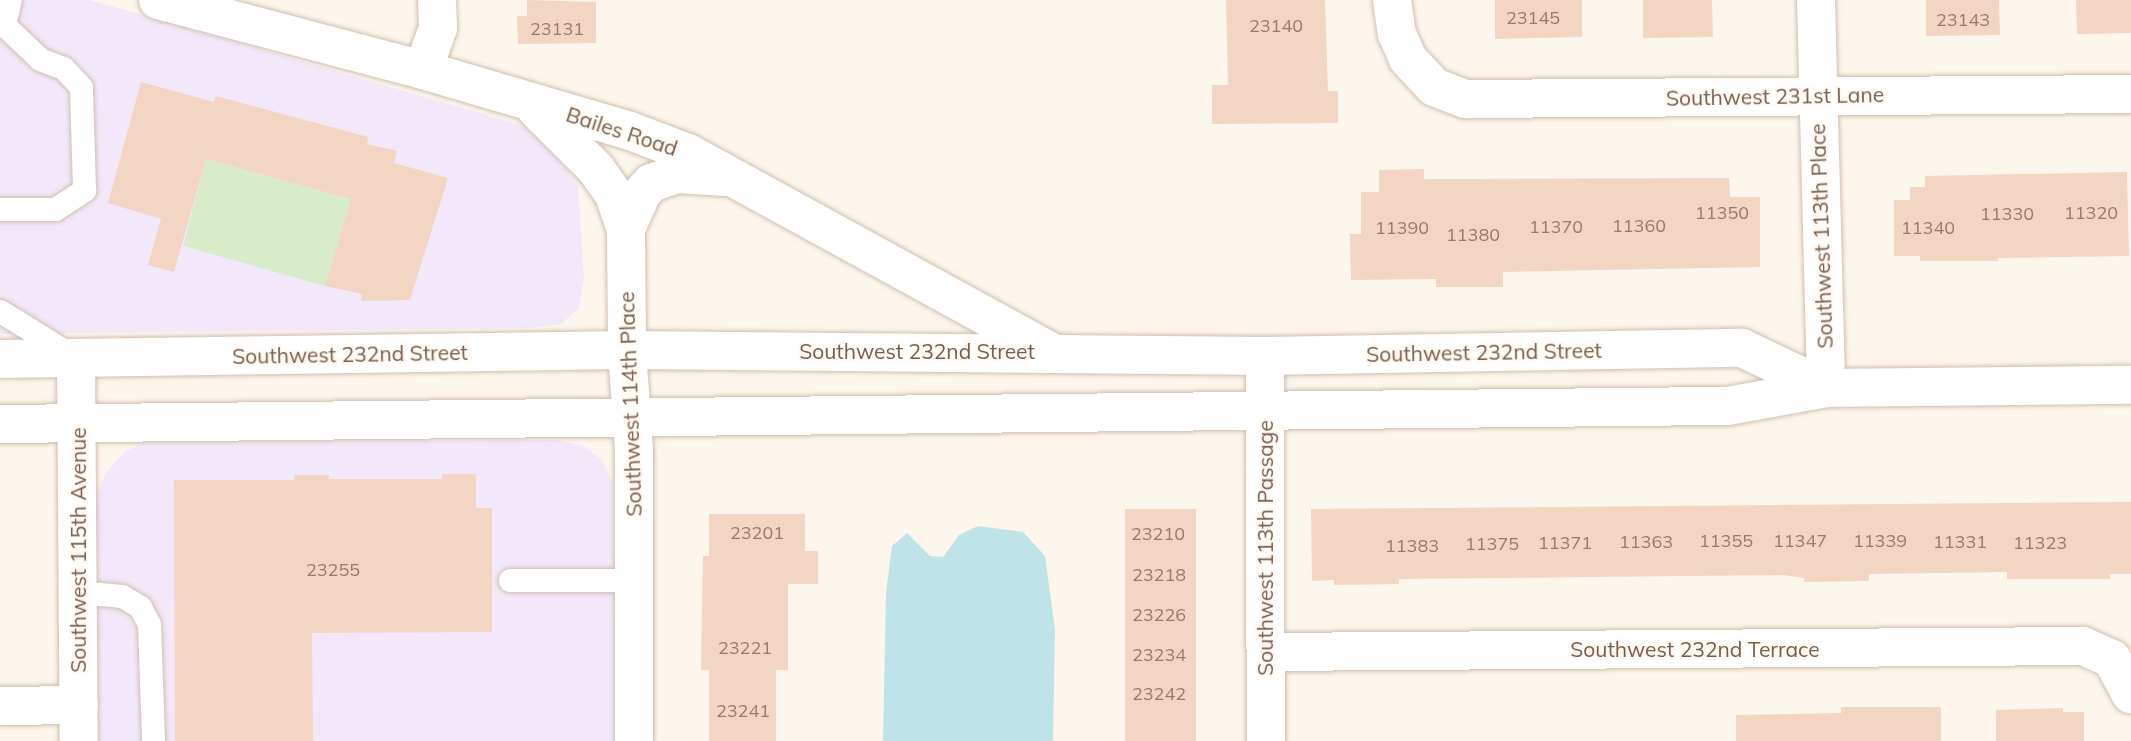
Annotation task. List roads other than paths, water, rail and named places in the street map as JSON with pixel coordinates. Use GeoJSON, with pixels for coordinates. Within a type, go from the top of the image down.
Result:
{"type":"FeatureCollection","features":[{"type":"Feature","properties":{"kind":"street","name":"Bailes Road"},"geometry":{"type":"LineString","coordinates":[[158,0],[423,70],[630,131],[688,153],[1050,351]]}},
{"type":"Feature","properties":{"kind":"street"},"geometry":{"type":"LineString","coordinates":[[423,70],[438,28],[437,0]]}},
{"type":"Feature","properties":{"kind":"street","name":"Southwest 231st Lane"},"geometry":{"type":"LineString","coordinates":[[1392,0],[1401,46],[1424,79],[1446,95],[1489,100],[2131,94]]}},
{"type":"Feature","properties":{"kind":"street","name":"Southwest 113th Place"},"geometry":{"type":"LineString","coordinates":[[1816,0],[1826,388]]}},
{"type":"Feature","properties":{"kind":"street","name":"Southwest 114th Place"},"geometry":{"type":"LineString","coordinates":[[529,103],[596,169],[614,195],[626,229],[627,350],[633,416],[634,741]]}},
{"type":"Feature","properties":{"kind":"street"},"geometry":{"type":"LineString","coordinates":[[626,229],[642,194],[663,177],[734,178]]}},
{"type":"Feature","properties":{"kind":"street","name":"Southwest 232nd Street"},"geometry":{"type":"LineString","coordinates":[[0,359],[627,350],[1050,351],[1265,356],[1742,348],[1826,388]]}},
{"type":"Feature","properties":{"kind":"street","name":"Southwest 113th Passage"},"geometry":{"type":"LineString","coordinates":[[1265,356],[1266,741]]}},
{"type":"Feature","properties":{"kind":"street","name":"Southwest 115th Avenue"},"geometry":{"type":"LineString","coordinates":[[76,358],[79,723]]}},
{"type":"Feature","properties":{"kind":"street","name":"Southwest 232nd Street"},"geometry":{"type":"LineString","coordinates":[[0,424],[1264,408],[1728,407],[1826,388],[2131,385]]}},
{"type":"Feature","properties":{"kind":"street","name":"Southwest 232nd Terrace"},"geometry":{"type":"LineString","coordinates":[[1266,652],[2082,646],[2104,652],[2125,680]]}},
{"type":"Feature","properties":{"kind":"street"},"geometry":{"type":"LineString","coordinates":[[0,706],[79,723]]}},
{"type":"Feature","properties":{"kind":"lane"},"geometry":{"type":"LineString","coordinates":[[0,209],[55,209],[84,190],[81,87],[63,68],[40,59],[4,25],[10,0]]}},
{"type":"Feature","properties":{"kind":"lane"},"geometry":{"type":"LineString","coordinates":[[0,311],[76,358]]}},
{"type":"Feature","properties":{"kind":"lane"},"geometry":{"type":"LineString","coordinates":[[510,580],[633,580]]}},
{"type":"Feature","properties":{"kind":"lane"},"geometry":{"type":"LineString","coordinates":[[78,592],[122,596],[140,607],[149,624],[153,741]]}},
{"type":"Feature","properties":{"kind":"water"},"geometry":{"type":"Polygon","coordinates":[[[978,526],[1023,532],[1045,556],[1055,629],[1053,741],[883,741],[886,592],[892,546],[907,533],[930,556],[943,557],[959,535],[978,526]]]}}]}
